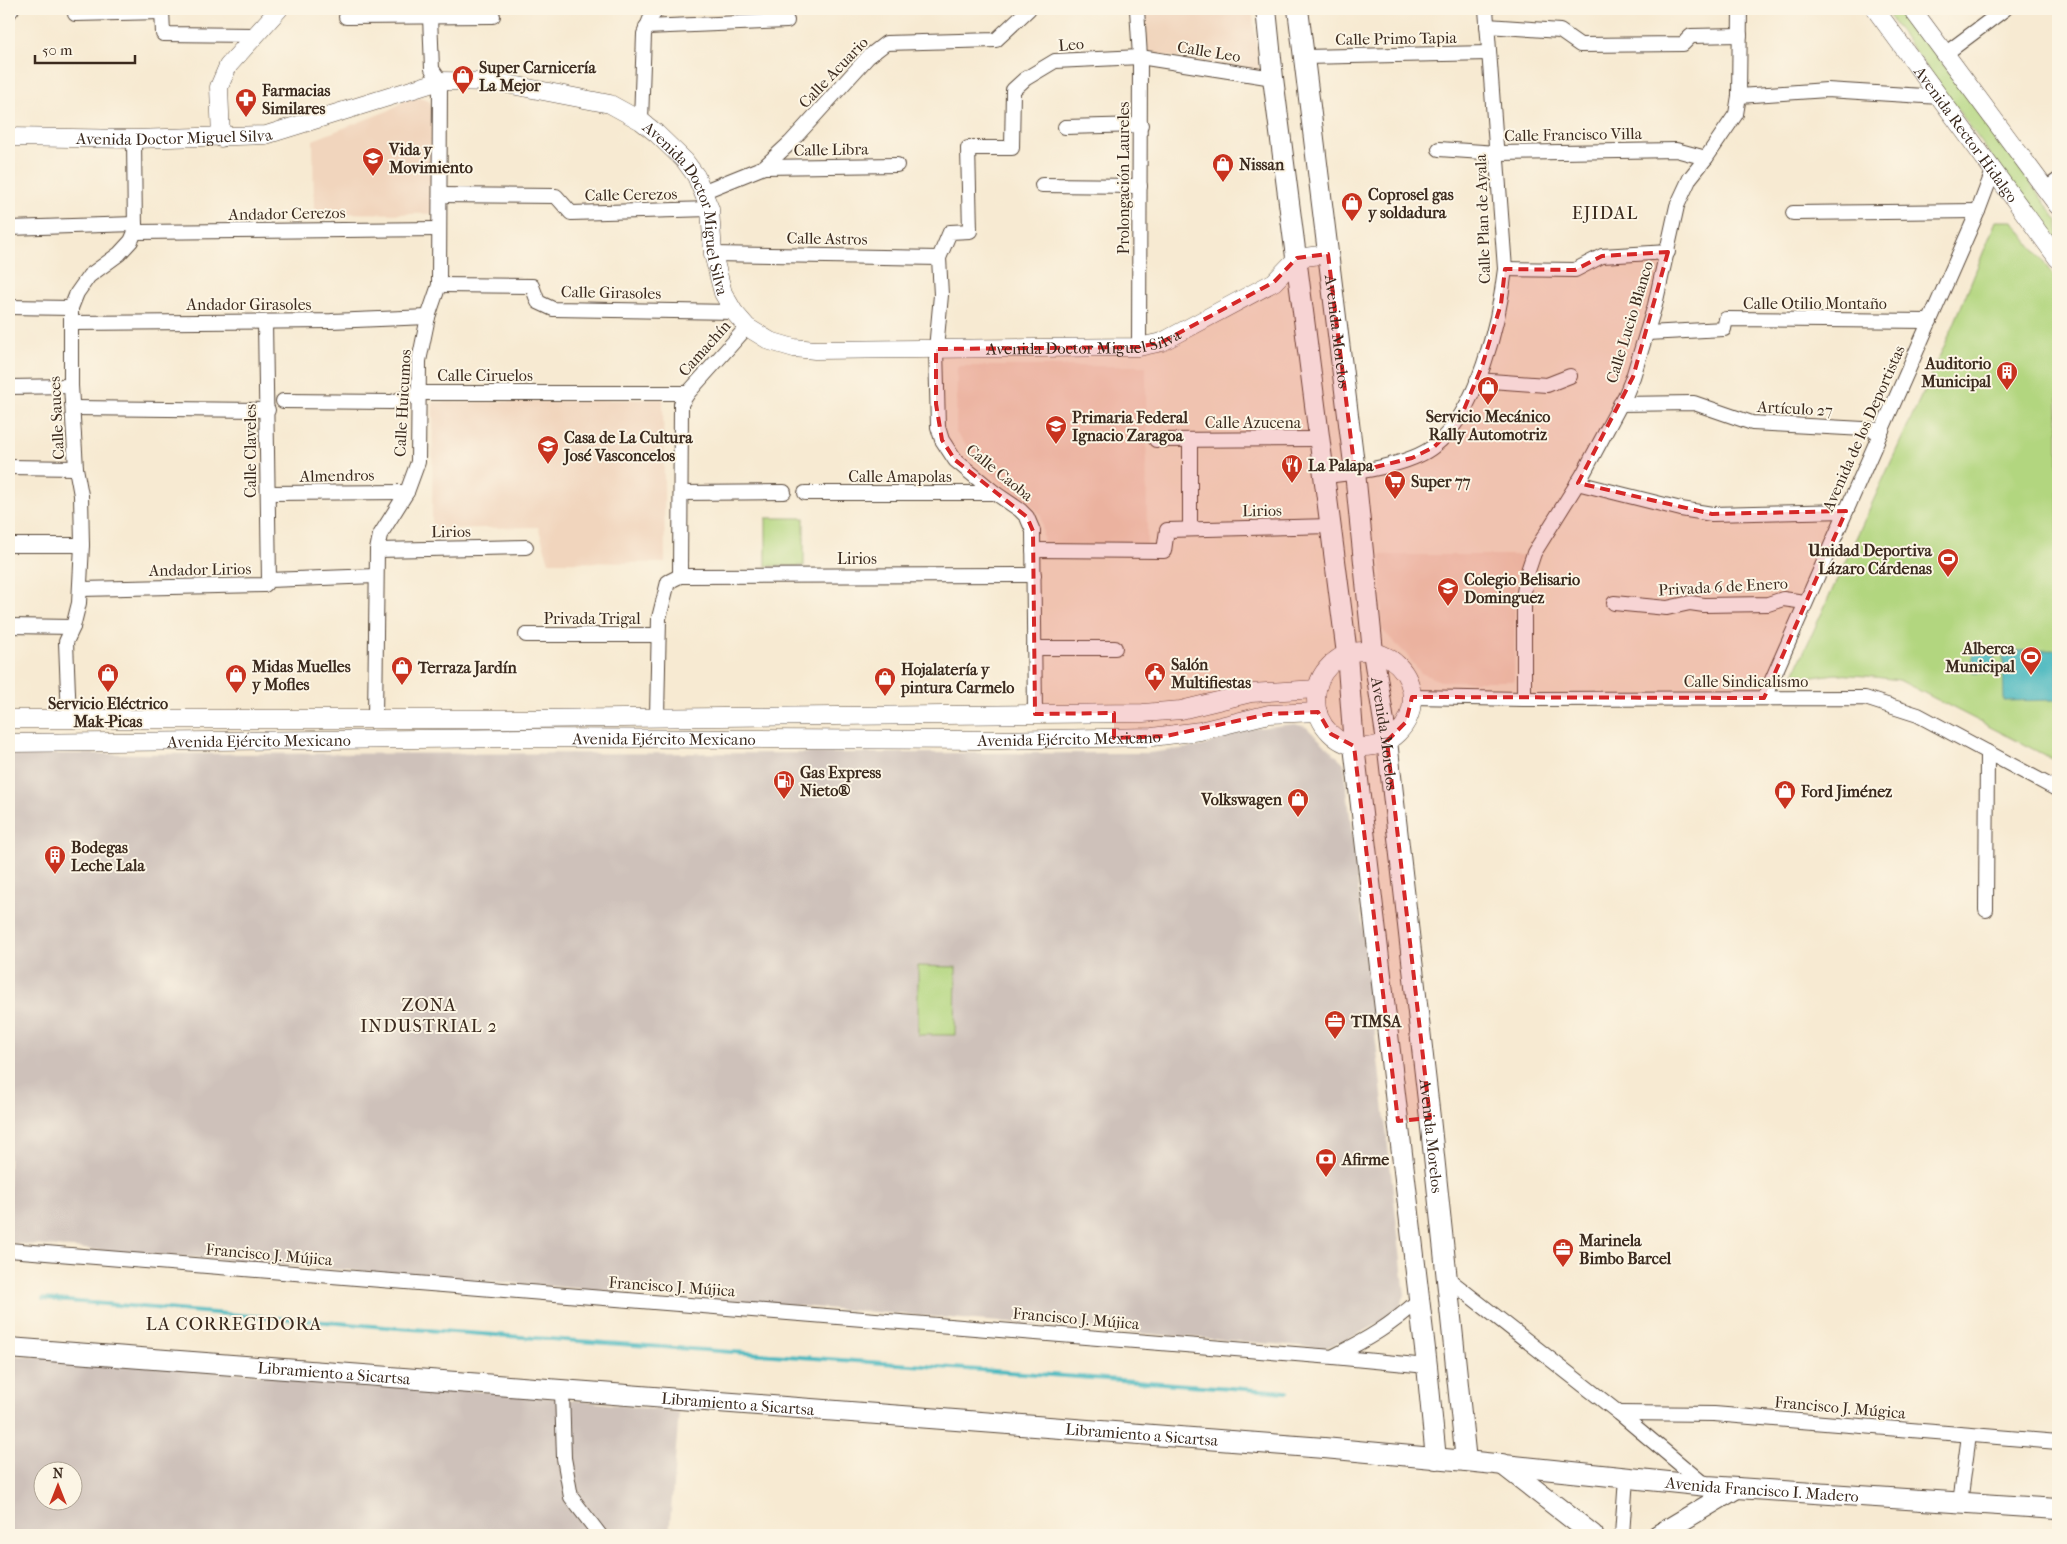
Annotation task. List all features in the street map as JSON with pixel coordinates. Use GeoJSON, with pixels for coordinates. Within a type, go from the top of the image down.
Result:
{"type":"FeatureCollection","features":[{"type":"Feature","properties":{"kind":"main road","name":"Avenida Morelos"},"geometry":{"type":"LineString","coordinates":[[1266,9],[1273,78],[1347,654],[1354,746],[1427,1366],[1436,1459]]}},
{"type":"Feature","properties":{"kind":"main road","name":"Avenida Morelos"},"geometry":{"type":"LineString","coordinates":[[1298,9],[1355,472],[1374,652],[1430,1118],[1466,1461]]}},
{"type":"Feature","properties":{"kind":"main road"},"geometry":{"type":"LineString","coordinates":[[1398,1121],[1430,1118]]}},
{"type":"Feature","properties":{"kind":"main road","name":"Libramiento a Sicartsa"},"geometry":{"type":"LineString","coordinates":[[9,1348],[1324,1448],[1466,1461]]}},
{"type":"Feature","properties":{"kind":"main road","name":"Avenida Francisco I. Madero"},"geometry":{"type":"LineString","coordinates":[[1466,1461],[1707,1486],[2058,1509]]}},
{"type":"Feature","properties":{"kind":"main road"},"geometry":{"type":"LineString","coordinates":[[1502,1464],[1593,1535]]}},
{"type":"Feature","properties":{"kind":"main road"},"geometry":{"type":"LineString","coordinates":[[1658,1535],[1737,1488]]}},
{"type":"Feature","properties":{"kind":"street"},"geometry":{"type":"LineString","coordinates":[[9,13],[12,9]]}},
{"type":"Feature","properties":{"kind":"street"},"geometry":{"type":"LineString","coordinates":[[221,138],[219,87],[228,66],[254,35],[280,9]]}},
{"type":"Feature","properties":{"kind":"street"},"geometry":{"type":"LineString","coordinates":[[641,120],[644,34],[646,26],[658,9]]}},
{"type":"Feature","properties":{"kind":"street","name":"Calle Acuario"},"geometry":{"type":"LineString","coordinates":[[702,192],[764,167],[790,143],[868,57],[886,43],[996,40],[1029,9]]}},
{"type":"Feature","properties":{"kind":"street","name":"Prolongación Laureles"},"geometry":{"type":"LineString","coordinates":[[1137,9],[1141,125],[1139,347]]}},
{"type":"Feature","properties":{"kind":"street","name":"Calle Plan de Ayala"},"geometry":{"type":"LineString","coordinates":[[1324,476],[1355,472],[1412,458],[1434,447],[1450,431],[1463,412],[1477,380],[1501,304],[1505,269],[1486,9]]}},
{"type":"Feature","properties":{"kind":"street","name":"Calle Lucio Blanco"},"geometry":{"type":"LineString","coordinates":[[1524,699],[1524,592],[1528,571],[1534,553],[1577,483],[1633,377],[1647,333],[1668,252],[1677,206],[1690,178],[1736,114],[1739,96],[1740,9]]}},
{"type":"Feature","properties":{"kind":"street","name":"Avenida Rector Hidalgo"},"geometry":{"type":"LineString","coordinates":[[1876,9],[2058,259]]}},
{"type":"Feature","properties":{"kind":"street","name":"Avenida Rector Hidalgo"},"geometry":{"type":"LineString","coordinates":[[1912,9],[1945,54],[2052,184],[2058,206]]}},
{"type":"Feature","properties":{"kind":"street"},"geometry":{"type":"LineString","coordinates":[[1945,54],[2006,9]]}},
{"type":"Feature","properties":{"kind":"street"},"geometry":{"type":"LineString","coordinates":[[75,14],[162,10],[163,34],[254,35]]}},
{"type":"Feature","properties":{"kind":"street"},"geometry":{"type":"LineString","coordinates":[[430,16],[432,69],[440,81]]}},
{"type":"Feature","properties":{"kind":"street"},"geometry":{"type":"LineString","coordinates":[[346,18],[493,16]]}},
{"type":"Feature","properties":{"kind":"street"},"geometry":{"type":"LineString","coordinates":[[646,26],[787,21]]}},
{"type":"Feature","properties":{"kind":"street"},"geometry":{"type":"LineString","coordinates":[[1487,26],[1560,31],[1580,45],[1683,44],[1691,36],[1740,35]]}},
{"type":"Feature","properties":{"kind":"street","name":"Calle Primo Tapia"},"geometry":{"type":"LineString","coordinates":[[1304,57],[1489,54]]}},
{"type":"Feature","properties":{"kind":"street","name":"Calle Leo"},"geometry":{"type":"LineString","coordinates":[[1140,57],[1273,78]]}},
{"type":"Feature","properties":{"kind":"street","name":"Leo"},"geometry":{"type":"LineString","coordinates":[[939,258],[950,232],[970,231],[968,148],[1012,148],[1013,90],[1025,79],[1055,61],[1140,57]]}},
{"type":"Feature","properties":{"kind":"street","name":"Avenida Doctor Miguel Silva"},"geometry":{"type":"LineString","coordinates":[[9,137],[134,139],[221,138],[266,135],[440,81],[497,82],[610,104],[641,120],[686,161],[696,176],[710,209],[713,254],[723,293],[734,312],[746,327],[770,341],[794,348],[815,350],[1139,347],[1162,342],[1274,282],[1297,258]]}},
{"type":"Feature","properties":{"kind":"street","name":"Calle Huicumos"},"geometry":{"type":"LineString","coordinates":[[375,719],[376,550],[380,535],[407,492],[418,462],[419,361],[428,318],[439,285],[440,81]]}},
{"type":"Feature","properties":{"kind":"street"},"geometry":{"type":"LineString","coordinates":[[1739,96],[1827,90],[1940,97]]}},
{"type":"Feature","properties":{"kind":"street"},"geometry":{"type":"LineString","coordinates":[[1064,127],[1141,125]]}},
{"type":"Feature","properties":{"kind":"street"},"geometry":{"type":"LineString","coordinates":[[134,139],[135,228]]}},
{"type":"Feature","properties":{"kind":"street","name":"Calle Francisco Villa"},"geometry":{"type":"LineString","coordinates":[[1439,149],[1497,153],[1676,150],[1706,158]]}},
{"type":"Feature","properties":{"kind":"street","name":"Calle Libra"},"geometry":{"type":"LineString","coordinates":[[764,167],[897,165]]}},
{"type":"Feature","properties":{"kind":"street","name":"Avenida de los Deportistas"},"geometry":{"type":"LineString","coordinates":[[1764,698],[1978,211],[1993,171]]}},
{"type":"Feature","properties":{"kind":"street"},"geometry":{"type":"LineString","coordinates":[[1042,186],[1140,186]]}},
{"type":"Feature","properties":{"kind":"street","name":"Calle Cerezos"},"geometry":{"type":"LineString","coordinates":[[440,195],[556,196],[571,213],[710,209]]}},
{"type":"Feature","properties":{"kind":"street"},"geometry":{"type":"LineString","coordinates":[[1793,213],[1978,211]]}},
{"type":"Feature","properties":{"kind":"street","name":"Andador Cerezos"},"geometry":{"type":"LineString","coordinates":[[9,228],[439,229]]}},
{"type":"Feature","properties":{"kind":"street","name":"Calle Sauces"},"geometry":{"type":"LineString","coordinates":[[69,719],[66,642],[73,626],[81,589],[82,545],[81,495],[76,468],[72,408],[71,308],[77,293],[88,276],[119,254],[131,241],[135,228]]}},
{"type":"Feature","properties":{"kind":"street"},"geometry":{"type":"LineString","coordinates":[[1505,269],[1576,270],[1602,256],[1668,252]]}},
{"type":"Feature","properties":{"kind":"street","name":"Calle Astros"},"geometry":{"type":"LineString","coordinates":[[713,254],[939,258]]}},
{"type":"Feature","properties":{"kind":"street"},"geometry":{"type":"LineString","coordinates":[[1297,258],[1328,254]]}},
{"type":"Feature","properties":{"kind":"street","name":"Calle Caoba"},"geometry":{"type":"LineString","coordinates":[[939,258],[941,295],[936,350],[938,427],[942,440],[955,460],[1027,517],[1033,531],[1035,714]]}},
{"type":"Feature","properties":{"kind":"street","name":"Calle Girasoles"},"geometry":{"type":"LineString","coordinates":[[439,285],[532,286],[538,302],[553,309],[734,312]]}},
{"type":"Feature","properties":{"kind":"street"},"geometry":{"type":"LineString","coordinates":[[9,307],[71,308]]}},
{"type":"Feature","properties":{"kind":"street","name":"Andador Girasoles"},"geometry":{"type":"LineString","coordinates":[[71,323],[265,322],[428,318]]}},
{"type":"Feature","properties":{"kind":"street","name":"Calle Otilio Montaño"},"geometry":{"type":"LineString","coordinates":[[1647,333],[1724,329],[1726,319],[1930,321]]}},
{"type":"Feature","properties":{"kind":"street","name":"Calle Claveles"},"geometry":{"type":"LineString","coordinates":[[265,322],[268,410],[269,580]]}},
{"type":"Feature","properties":{"kind":"street","name":"Camachín"},"geometry":{"type":"LineString","coordinates":[[688,392],[746,327]]}},
{"type":"Feature","properties":{"kind":"street"},"geometry":{"type":"LineString","coordinates":[[1477,380],[1547,385],[1570,376]]}},
{"type":"Feature","properties":{"kind":"street"},"geometry":{"type":"LineString","coordinates":[[9,387],[71,386]]}},
{"type":"Feature","properties":{"kind":"street"},"geometry":{"type":"LineString","coordinates":[[657,717],[659,618],[668,582],[680,576],[680,411],[688,392]]}},
{"type":"Feature","properties":{"kind":"street","name":"Calle Ciruelos"},"geometry":{"type":"LineString","coordinates":[[283,401],[392,402],[418,393],[688,392]]}},
{"type":"Feature","properties":{"kind":"street","name":"Artículo 27"},"geometry":{"type":"LineString","coordinates":[[1620,404],[1694,403],[1752,424],[1882,430]]}},
{"type":"Feature","properties":{"kind":"street"},"geometry":{"type":"LineString","coordinates":[[72,408],[268,410]]}},
{"type":"Feature","properties":{"kind":"street","name":"Calle Azucena"},"geometry":{"type":"LineString","coordinates":[[1156,440],[1320,439]]}},
{"type":"Feature","properties":{"kind":"street"},"geometry":{"type":"LineString","coordinates":[[1190,440],[1190,529]]}},
{"type":"Feature","properties":{"kind":"street"},"geometry":{"type":"LineString","coordinates":[[9,467],[76,468]]}},
{"type":"Feature","properties":{"kind":"street"},"geometry":{"type":"LineString","coordinates":[[1577,483],[1681,509],[1712,514],[1846,511]]}},
{"type":"Feature","properties":{"kind":"street","name":"Almendros"},"geometry":{"type":"LineString","coordinates":[[268,493],[407,492]]}},
{"type":"Feature","properties":{"kind":"street"},"geometry":{"type":"LineString","coordinates":[[681,492],[784,492]]}},
{"type":"Feature","properties":{"kind":"street","name":"Calle Amapolas"},"geometry":{"type":"LineString","coordinates":[[805,493],[996,493]]}},
{"type":"Feature","properties":{"kind":"street","name":"Lirios"},"geometry":{"type":"LineString","coordinates":[[1034,550],[1164,551],[1167,530],[1331,526]]}},
{"type":"Feature","properties":{"kind":"street"},"geometry":{"type":"LineString","coordinates":[[9,545],[82,545]]}},
{"type":"Feature","properties":{"kind":"street","name":"Lirios"},"geometry":{"type":"LineString","coordinates":[[376,550],[526,547]]}},
{"type":"Feature","properties":{"kind":"street","name":"Lirios"},"geometry":{"type":"LineString","coordinates":[[680,576],[1034,575]]}},
{"type":"Feature","properties":{"kind":"street","name":"Andador Lirios"},"geometry":{"type":"LineString","coordinates":[[81,589],[265,586],[269,580],[376,576]]}},
{"type":"Feature","properties":{"kind":"street","name":"Privada 6 de Enero"},"geometry":{"type":"LineString","coordinates":[[1614,603],[1667,608],[1690,603],[1704,605],[1768,604],[1782,599],[1805,602]]}},
{"type":"Feature","properties":{"kind":"street"},"geometry":{"type":"LineString","coordinates":[[9,626],[73,626]]}},
{"type":"Feature","properties":{"kind":"street","name":"Privada Trigal"},"geometry":{"type":"LineString","coordinates":[[526,635],[658,635]]}},
{"type":"Feature","properties":{"kind":"street"},"geometry":{"type":"LineString","coordinates":[[1034,648],[1115,648]]}},
{"type":"Feature","properties":{"kind":"street"},"geometry":{"type":"LineString","coordinates":[[1360,651],[1374,652],[1388,658],[1400,668],[1408,681],[1412,696],[1411,710],[1406,722],[1398,733],[1386,741],[1376,745],[1354,746],[1331,734],[1323,724],[1318,712],[1317,689],[1324,672],[1338,658],[1360,651]]}},
{"type":"Feature","properties":{"kind":"street","name":"Avenida Ejército Mexicano"},"geometry":{"type":"LineString","coordinates":[[9,719],[525,719],[1163,712],[1180,710],[1251,693],[1317,689]]}},
{"type":"Feature","properties":{"kind":"street","name":"Calle Sindicalismo"},"geometry":{"type":"LineString","coordinates":[[1412,696],[1524,699],[1865,698],[1918,715],[2058,790]]}},
{"type":"Feature","properties":{"kind":"street"},"geometry":{"type":"LineString","coordinates":[[1163,712],[1166,736]]}},
{"type":"Feature","properties":{"kind":"street","name":"Avenida Ejército Mexicano"},"geometry":{"type":"LineString","coordinates":[[9,743],[525,738],[1114,738],[1166,736],[1200,731],[1269,714],[1318,712]]}},
{"type":"Feature","properties":{"kind":"street"},"geometry":{"type":"LineString","coordinates":[[1114,713],[1114,738]]}},
{"type":"Feature","properties":{"kind":"street"},"geometry":{"type":"LineString","coordinates":[[850,716],[850,739]]}},
{"type":"Feature","properties":{"kind":"street"},"geometry":{"type":"LineString","coordinates":[[236,719],[237,741]]}},
{"type":"Feature","properties":{"kind":"street"},"geometry":{"type":"LineString","coordinates":[[525,719],[525,738]]}},
{"type":"Feature","properties":{"kind":"street"},"geometry":{"type":"LineString","coordinates":[[1986,910],[1987,752]]}},
{"type":"Feature","properties":{"kind":"street","name":"Francisco J. Mújica"},"geometry":{"type":"LineString","coordinates":[[9,1250],[1427,1366]]}},
{"type":"Feature","properties":{"kind":"street"},"geometry":{"type":"LineString","coordinates":[[1447,1278],[1619,1413],[1707,1486]]}},
{"type":"Feature","properties":{"kind":"street"},"geometry":{"type":"LineString","coordinates":[[1333,1357],[1394,1323],[1419,1300]]}},
{"type":"Feature","properties":{"kind":"street"},"geometry":{"type":"LineString","coordinates":[[562,1391],[564,1458],[571,1498],[600,1535]]}},
{"type":"Feature","properties":{"kind":"street","name":"Francisco J. Múgica"},"geometry":{"type":"LineString","coordinates":[[1619,1413],[1714,1414],[2058,1442]]}},
{"type":"Feature","properties":{"kind":"street"},"geometry":{"type":"LineString","coordinates":[[1960,1503],[1969,1435]]}},
{"type":"Feature","properties":{"kind":"street"},"geometry":{"type":"LineString","coordinates":[[1622,1535],[1626,1478]]}},
{"type":"Feature","properties":{"kind":"highlighted area"},"geometry":{"type":"Polygon","coordinates":[[[1668,252],[1633,377],[1578,483],[1712,514],[1846,511],[1764,698],[1412,697],[1406,722],[1387,741],[1430,1118],[1398,1121],[1354,746],[1331,734],[1318,712],[1269,714],[1166,736],[1114,738],[1114,713],[1035,714],[1033,531],[1027,517],[955,460],[942,440],[936,404],[936,349],[1139,347],[1162,342],[1274,282],[1297,258],[1328,254],[1355,472],[1412,458],[1434,447],[1450,431],[1463,412],[1482,366],[1501,304],[1505,269],[1575,270],[1602,256],[1668,252]]]}},
{"type":"Feature","properties":{"kind":"shaded area"},"geometry":{"type":"Polygon","coordinates":[[[1144,9],[1252,9],[1260,71],[1147,53],[1144,9]]]}},
{"type":"Feature","properties":{"kind":"shaded area","name":"Vida y Movimiento"},"geometry":{"type":"Polygon","coordinates":[[[408,98],[424,98],[430,102],[433,115],[432,214],[314,213],[313,140],[390,110],[408,98]]]}},
{"type":"Feature","properties":{"kind":"shaded area","name":"Primaria Federal Ignacio Zaragoa"},"geometry":{"type":"Polygon","coordinates":[[[957,366],[1146,366],[1147,545],[1044,546],[1041,515],[1031,504],[1003,485],[956,433],[957,366]]]}},
{"type":"Feature","properties":{"kind":"shaded area","name":"Casa de La Cultura José Vasconcelos"},"geometry":{"type":"Polygon","coordinates":[[[663,399],[665,563],[549,562],[538,527],[432,529],[433,402],[663,399]]]}},
{"type":"Feature","properties":{"kind":"shaded area","name":"Colegio Belisario Dominguez"},"geometry":{"type":"Polygon","coordinates":[[[1381,555],[1529,555],[1515,584],[1514,681],[1440,681],[1421,673],[1405,653],[1382,630],[1381,555]]]}},
{"type":"Feature","properties":{"kind":"shaded area"},"geometry":{"type":"Polygon","coordinates":[[[1295,724],[1306,727],[1344,763],[1405,1295],[1399,1307],[1382,1322],[1348,1339],[1325,1348],[9,1243],[9,754],[1149,753],[1204,746],[1223,736],[1247,729],[1295,724]]]}},
{"type":"Feature","properties":{"kind":"shaded area"},"geometry":{"type":"Polygon","coordinates":[[[9,1355],[527,1395],[679,1412],[669,1535],[9,1535],[9,1355]]]}},
{"type":"Feature","properties":{"kind":"green space"},"geometry":{"type":"Polygon","coordinates":[[[1884,9],[1903,9],[2058,221],[2058,247],[1884,9]]]}},
{"type":"Feature","properties":{"kind":"green space","name":"Unidad Deportiva Lázaro Cárdenas"},"geometry":{"type":"Polygon","coordinates":[[[1996,221],[2013,221],[2058,282],[2058,762],[1899,680],[1835,674],[1791,680],[1952,329],[1996,221]]]}},
{"type":"Feature","properties":{"kind":"green space"},"geometry":{"type":"Polygon","coordinates":[[[766,518],[804,518],[804,566],[766,566],[766,518]]]}},
{"type":"Feature","properties":{"kind":"green space"},"geometry":{"type":"Polygon","coordinates":[[[918,966],[956,967],[955,1035],[918,1035],[918,966]]]}},
{"type":"Feature","properties":{"kind":"water","name":"Alberca Municipal"},"geometry":{"type":"Polygon","coordinates":[[[2058,650],[2058,700],[2004,701],[2003,651],[2058,650]]]}},
{"type":"Feature","properties":{"kind":"water"},"geometry":{"type":"Polygon","coordinates":[[[1973,653],[1994,653],[1994,673],[1973,673],[1973,653]]]}},
{"type":"Feature","properties":{"kind":"waterway"},"geometry":{"type":"LineString","coordinates":[[43,1299],[398,1328],[1287,1392]]}},
{"type":"Feature","properties":{"kind":"place","name":"Super Carnicería La Mejor"},"geometry":{"type":"Point","coordinates":[463,95]}},
{"type":"Feature","properties":{"kind":"place","name":"Farmacias Similares"},"geometry":{"type":"Point","coordinates":[246,118]}},
{"type":"Feature","properties":{"kind":"place","name":"Vida y Movimiento"},"geometry":{"type":"Point","coordinates":[373,177]}},
{"type":"Feature","properties":{"kind":"place","name":"Nissan"},"geometry":{"type":"Point","coordinates":[1223,183]}},
{"type":"Feature","properties":{"kind":"place","name":"Coprosel gas y soldadura"},"geometry":{"type":"Point","coordinates":[1352,222]}},
{"type":"Feature","properties":{"kind":"place","name":"Auditorio Municipal"},"geometry":{"type":"Point","coordinates":[2007,391]}},
{"type":"Feature","properties":{"kind":"place","name":"Servicio Mecánico Rally Automotriz"},"geometry":{"type":"Point","coordinates":[1488,406]}},
{"type":"Feature","properties":{"kind":"place","name":"Primaria Federal Ignacio Zaragoa"},"geometry":{"type":"Point","coordinates":[1056,445]}},
{"type":"Feature","properties":{"kind":"place","name":"Casa de La Cultura José Vasconcelos"},"geometry":{"type":"Point","coordinates":[548,465]}},
{"type":"Feature","properties":{"kind":"place","name":"La Palapa"},"geometry":{"type":"Point","coordinates":[1292,484]}},
{"type":"Feature","properties":{"kind":"place","name":"Super 77"},"geometry":{"type":"Point","coordinates":[1395,500]}},
{"type":"Feature","properties":{"kind":"place","name":"Unidad Deportiva Lázaro Cárdenas"},"geometry":{"type":"Point","coordinates":[1948,578]}},
{"type":"Feature","properties":{"kind":"place","name":"Colegio Belisario Dominguez"},"geometry":{"type":"Point","coordinates":[1448,607]}},
{"type":"Feature","properties":{"kind":"place","name":"Alberca Municipal"},"geometry":{"type":"Point","coordinates":[2031,676]}},
{"type":"Feature","properties":{"kind":"place","name":"Terraza Jardín"},"geometry":{"type":"Point","coordinates":[402,686]}},
{"type":"Feature","properties":{"kind":"place","name":"Salón Multifiestas"},"geometry":{"type":"Point","coordinates":[1155,692]}},
{"type":"Feature","properties":{"kind":"place","name":"Servicio Eléctrico Mak-Picas"},"geometry":{"type":"Point","coordinates":[108,693]}},
{"type":"Feature","properties":{"kind":"place","name":"Midas Muelles y Mofles"},"geometry":{"type":"Point","coordinates":[236,694]}},
{"type":"Feature","properties":{"kind":"place","name":"Hojalatería y pintura Carmelo"},"geometry":{"type":"Point","coordinates":[885,697]}},
{"type":"Feature","properties":{"kind":"place","name":"Gas Express Nieto®"},"geometry":{"type":"Point","coordinates":[784,800]}},
{"type":"Feature","properties":{"kind":"place","name":"Ford Jiménez"},"geometry":{"type":"Point","coordinates":[1785,810]}},
{"type":"Feature","properties":{"kind":"place","name":"Volkswagen"},"geometry":{"type":"Point","coordinates":[1298,818]}},
{"type":"Feature","properties":{"kind":"place","name":"Bodegas Leche Lala"},"geometry":{"type":"Point","coordinates":[55,875]}},
{"type":"Feature","properties":{"kind":"place","name":"TIMSA"},"geometry":{"type":"Point","coordinates":[1335,1040]}},
{"type":"Feature","properties":{"kind":"place","name":"Afirme"},"geometry":{"type":"Point","coordinates":[1326,1178]}},
{"type":"Feature","properties":{"kind":"place","name":"Marinela Bimbo Barcel"},"geometry":{"type":"Point","coordinates":[1563,1268]}},
{"type":"Feature","properties":{"kind":"district","name":"EJIDAL"},"geometry":{"type":"Point","coordinates":[1605,213]}},
{"type":"Feature","properties":{"kind":"district","name":"ZONA INDUSTRIAL 2"},"geometry":{"type":"Point","coordinates":[429,1015]}},
{"type":"Feature","properties":{"kind":"district","name":"LA CORREGIDORA"},"geometry":{"type":"Point","coordinates":[234,1324]}}]}
